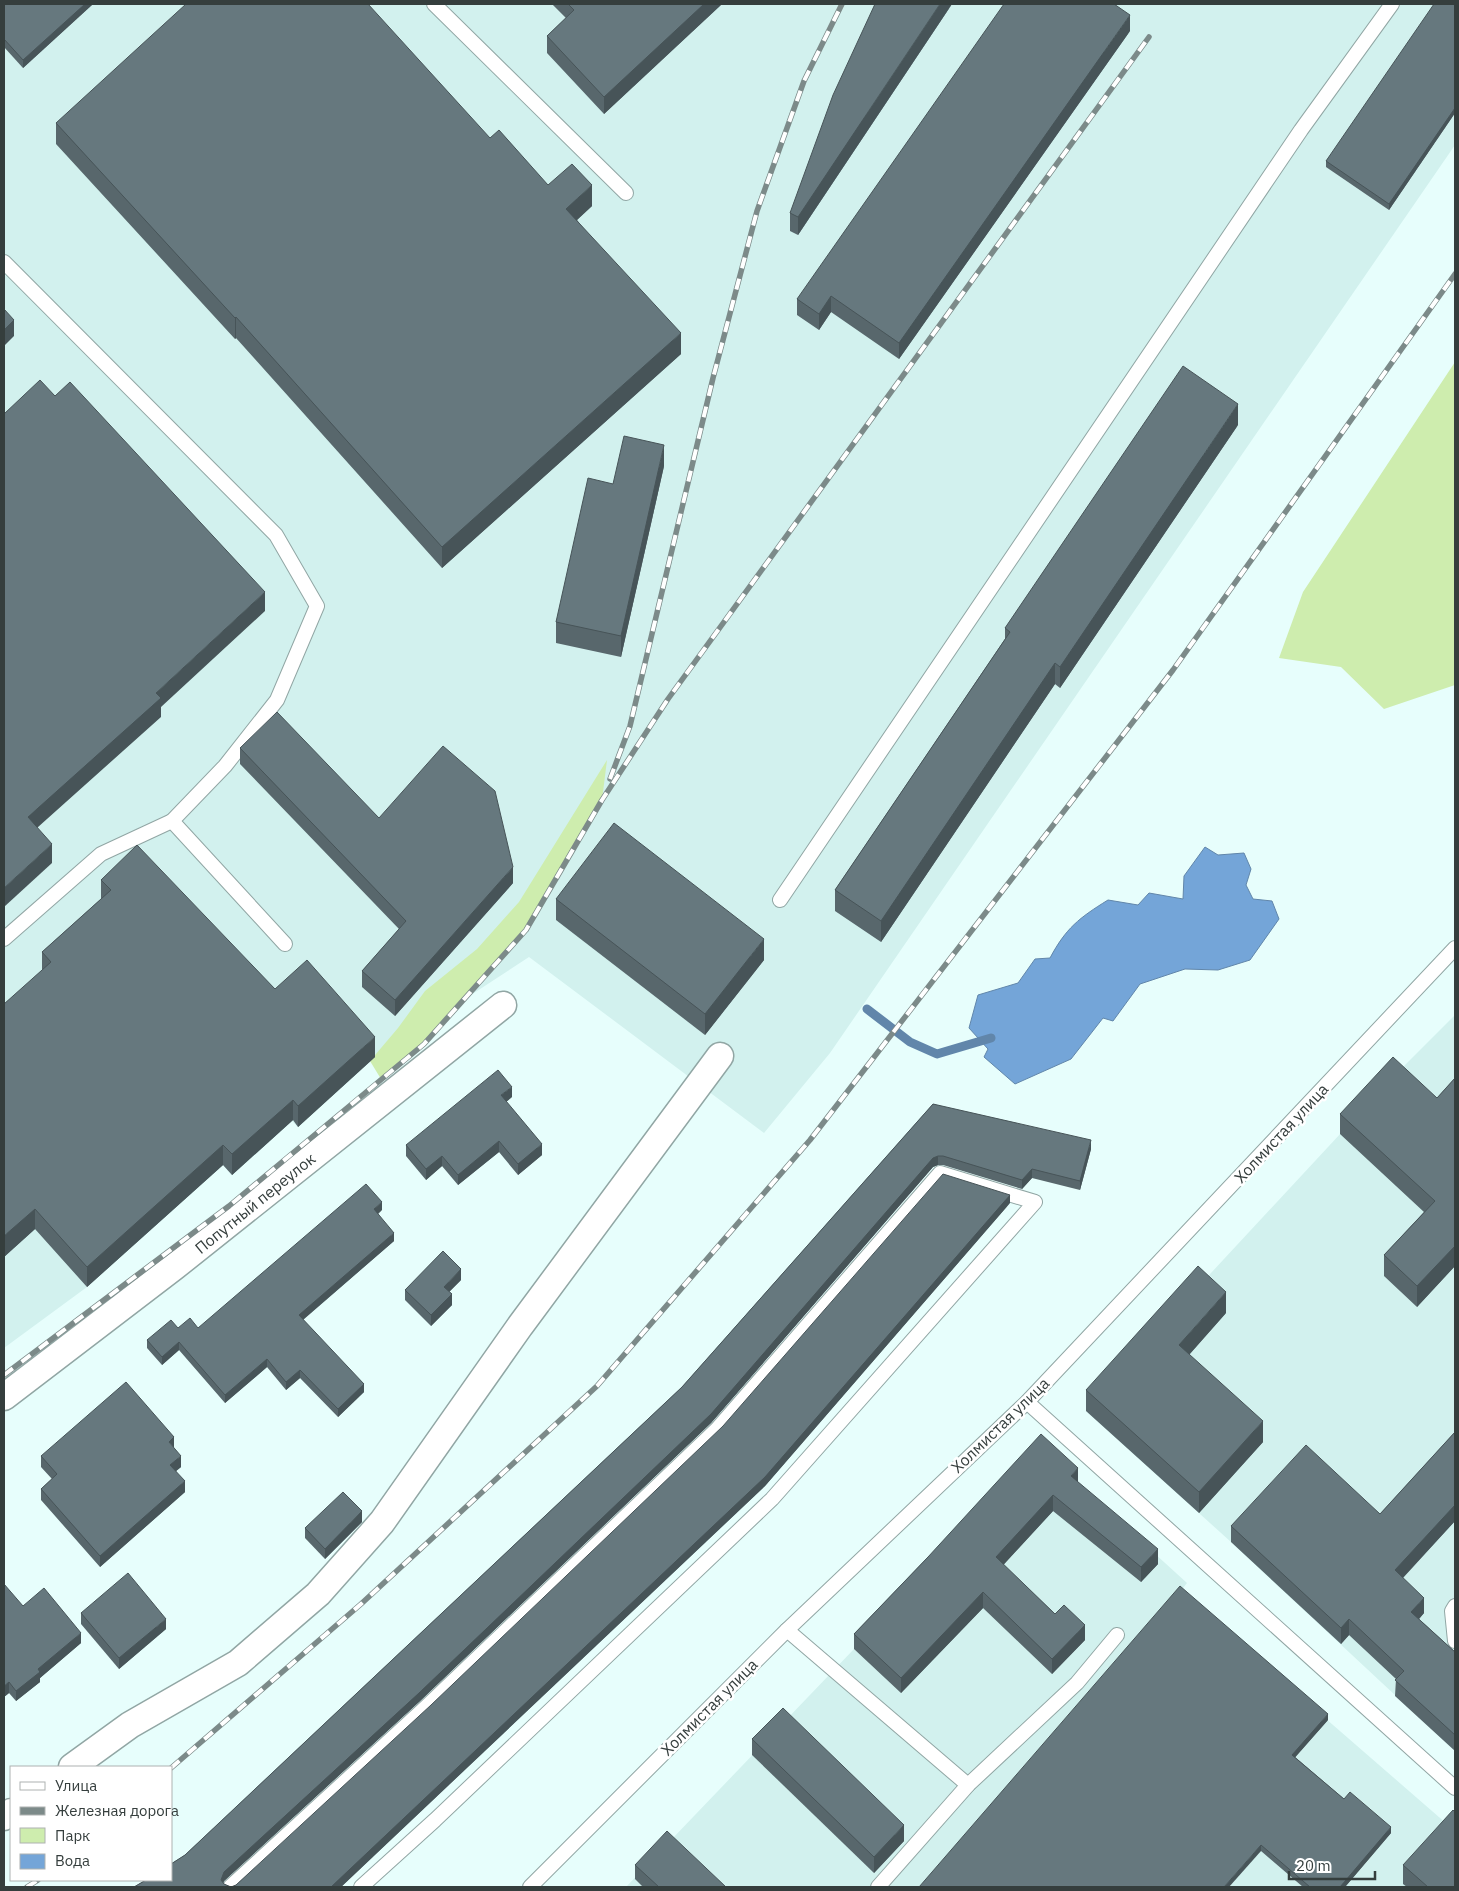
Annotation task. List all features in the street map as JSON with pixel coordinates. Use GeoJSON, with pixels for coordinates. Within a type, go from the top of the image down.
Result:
{"type":"FeatureCollection","features":[{"type":"Feature","properties":{"kind":"street","name":"Попутный переулок"},"geometry":{"type":"LineString","coordinates":[[4,1397],[174,1267],[503,1005]]}},
{"type":"Feature","properties":{"kind":"street"},"geometry":{"type":"LineString","coordinates":[[73,1766],[130,1725],[238,1663],[318,1594],[382,1522],[520,1326],[720,1056]]}},
{"type":"Feature","properties":{"kind":"lane"},"geometry":{"type":"LineString","coordinates":[[434,4],[626,193]]}},
{"type":"Feature","properties":{"kind":"lane"},"geometry":{"type":"LineString","coordinates":[[780,900],[1301,130],[1392,4]]}},
{"type":"Feature","properties":{"kind":"lane"},"geometry":{"type":"LineString","coordinates":[[4,262],[276,535],[317,606],[278,700],[225,766],[172,821],[101,854],[4,938]]}},
{"type":"Feature","properties":{"kind":"lane"},"geometry":{"type":"LineString","coordinates":[[172,821],[285,944]]}},
{"type":"Feature","properties":{"kind":"lane","name":"Холмистая улица"},"geometry":{"type":"LineString","coordinates":[[530,1887],[787,1630],[1027,1402],[1455,948]]}},
{"type":"Feature","properties":{"kind":"lane"},"geometry":{"type":"LineString","coordinates":[[230,1887],[426,1708],[717,1429],[940,1173],[1034,1202],[772,1499],[435,1820],[361,1887]]}},
{"type":"Feature","properties":{"kind":"lane"},"geometry":{"type":"LineString","coordinates":[[1027,1402],[1455,1788]]}},
{"type":"Feature","properties":{"kind":"lane"},"geometry":{"type":"LineString","coordinates":[[1455,1606],[1452,1611],[1455,1641]]}},
{"type":"Feature","properties":{"kind":"lane"},"geometry":{"type":"LineString","coordinates":[[787,1630],[968,1784]]}},
{"type":"Feature","properties":{"kind":"lane"},"geometry":{"type":"LineString","coordinates":[[878,1887],[968,1784],[1077,1683],[1117,1635]]}},
{"type":"Feature","properties":{"kind":"shaded area"},"geometry":{"type":"Polygon","coordinates":[[[4,4],[1455,4],[1455,145],[830,1053],[764,1133],[529,957],[370,1061],[298,1127],[292,1121],[232,1175],[223,1165],[87,1287],[4,1348],[4,4]]]}},
{"type":"Feature","properties":{"kind":"shaded area"},"geometry":{"type":"Polygon","coordinates":[[[1455,1015],[1455,1751],[1231,1542],[1086,1411],[1393,1077],[1455,1015]]]}},
{"type":"Feature","properties":{"kind":"shaded area"},"geometry":{"type":"Polygon","coordinates":[[[1041,1450],[1187,1583],[1180,1592],[1455,1831],[1455,1887],[626,1887],[854,1649],[1041,1450]]]}},
{"type":"Feature","properties":{"kind":"green space"},"geometry":{"type":"Polygon","coordinates":[[[1455,362],[1455,685],[1384,709],[1341,667],[1279,658],[1303,592],[1455,362]]]}},
{"type":"Feature","properties":{"kind":"green space"},"geometry":{"type":"Polygon","coordinates":[[[607,760],[602,800],[526,930],[424,1044],[381,1079],[370,1061],[398,1028],[425,991],[477,949],[519,902],[607,760]]]}},
{"type":"Feature","properties":{"kind":"water"},"geometry":{"type":"Polygon","coordinates":[[[1205,847],[1218,855],[1244,853],[1251,869],[1246,885],[1253,899],[1272,901],[1279,919],[1250,960],[1218,970],[1185,969],[1140,984],[1113,1021],[1103,1018],[1071,1059],[1015,1084],[984,1057],[988,1049],[969,1028],[978,995],[1018,983],[1035,959],[1050,958],[1074,924],[1108,900],[1138,905],[1149,893],[1183,899],[1184,876],[1205,847]]]}},
{"type":"Feature","properties":{"kind":"building"},"geometry":{"type":"Polygon","coordinates":[[[4,4],[85,4],[23,60],[4,39],[4,4]]]}},
{"type":"Feature","properties":{"kind":"building"},"geometry":{"type":"Polygon","coordinates":[[[186,4],[368,4],[490,138],[499,130],[548,185],[572,164],[592,185],[566,209],[681,333],[442,547],[236,317],[56,123],[186,4]]]}},
{"type":"Feature","properties":{"kind":"building"},"geometry":{"type":"Polygon","coordinates":[[[568,4],[704,4],[604,97],[547,36],[574,10],[568,4]]]}},
{"type":"Feature","properties":{"kind":"building"},"geometry":{"type":"Polygon","coordinates":[[[875,4],[940,4],[798,217],[790,213],[833,95],[875,4]]]}},
{"type":"Feature","properties":{"kind":"building"},"geometry":{"type":"Polygon","coordinates":[[[1004,4],[1114,4],[1130,15],[899,343],[831,296],[819,314],[797,299],[1004,4]]]}},
{"type":"Feature","properties":{"kind":"building"},"geometry":{"type":"Polygon","coordinates":[[[1434,4],[1455,4],[1455,108],[1389,204],[1326,161],[1434,4]]]}},
{"type":"Feature","properties":{"kind":"building"},"geometry":{"type":"Polygon","coordinates":[[[4,309],[14,320],[4,330],[4,309]]]}},
{"type":"Feature","properties":{"kind":"building"},"geometry":{"type":"Polygon","coordinates":[[[1183,366],[1238,404],[1060,667],[1055,663],[881,921],[835,890],[1010,632],[1005,628],[1183,366]]]}},
{"type":"Feature","properties":{"kind":"building"},"geometry":{"type":"Polygon","coordinates":[[[40,380],[55,396],[70,382],[265,592],[156,693],[161,698],[28,817],[52,844],[4,888],[4,414],[40,380]]]}},
{"type":"Feature","properties":{"kind":"building"},"geometry":{"type":"Polygon","coordinates":[[[624,436],[664,445],[621,636],[556,622],[588,478],[613,484],[624,436]]]}},
{"type":"Feature","properties":{"kind":"building"},"geometry":{"type":"Polygon","coordinates":[[[277,712],[379,818],[443,746],[495,791],[513,867],[395,1000],[362,971],[406,921],[240,748],[277,712]]]}},
{"type":"Feature","properties":{"kind":"building"},"geometry":{"type":"Polygon","coordinates":[[[614,823],[764,939],[705,1014],[556,899],[614,823]]]}},
{"type":"Feature","properties":{"kind":"building"},"geometry":{"type":"Polygon","coordinates":[[[137,845],[275,989],[307,960],[375,1037],[298,1106],[293,1100],[232,1154],[223,1145],[87,1267],[35,1209],[4,1236],[4,1004],[51,962],[42,952],[111,890],[101,880],[137,845]]]}},
{"type":"Feature","properties":{"kind":"building"},"geometry":{"type":"Polygon","coordinates":[[[1393,1057],[1437,1098],[1455,1078],[1455,1246],[1417,1286],[1384,1255],[1435,1201],[1340,1114],[1393,1057]]]}},
{"type":"Feature","properties":{"kind":"building"},"geometry":{"type":"Polygon","coordinates":[[[498,1070],[512,1087],[501,1095],[542,1144],[518,1164],[499,1141],[458,1175],[442,1156],[426,1169],[406,1145],[498,1070]]]}},
{"type":"Feature","properties":{"kind":"building"},"geometry":{"type":"Polygon","coordinates":[[[933,1104],[1091,1140],[1080,1181],[1032,1169],[1022,1180],[943,1156],[933,1158],[711,1414],[419,1693],[224,1872],[221,1880],[224,1884],[231,1887],[134,1887],[144,1881],[172,1881],[172,1863],[185,1855],[682,1387],[933,1104]]]}},
{"type":"Feature","properties":{"kind":"building"},"geometry":{"type":"Polygon","coordinates":[[[943,1174],[1010,1195],[765,1477],[331,1887],[231,1887],[236,1885],[431,1705],[723,1426],[943,1174]]]}},
{"type":"Feature","properties":{"kind":"building"},"geometry":{"type":"Polygon","coordinates":[[[366,1184],[382,1202],[374,1209],[394,1233],[299,1315],[364,1384],[338,1409],[300,1370],[286,1382],[267,1359],[225,1395],[179,1342],[162,1357],[147,1340],[171,1320],[178,1328],[190,1318],[198,1328],[366,1184]]]}},
{"type":"Feature","properties":{"kind":"building"},"geometry":{"type":"Polygon","coordinates":[[[443,1251],[461,1269],[444,1287],[452,1294],[431,1315],[405,1290],[443,1251]]]}},
{"type":"Feature","properties":{"kind":"building"},"geometry":{"type":"Polygon","coordinates":[[[1198,1266],[1226,1292],[1179,1345],[1263,1421],[1199,1492],[1086,1390],[1198,1266]]]}},
{"type":"Feature","properties":{"kind":"building"},"geometry":{"type":"Polygon","coordinates":[[[126,1382],[174,1437],[169,1442],[181,1456],[170,1465],[185,1481],[100,1556],[41,1489],[57,1474],[41,1456],[126,1382]]]}},
{"type":"Feature","properties":{"kind":"building"},"geometry":{"type":"Polygon","coordinates":[[[1455,1432],[1455,1505],[1395,1570],[1424,1598],[1411,1612],[1455,1652],[1455,1735],[1395,1680],[1404,1671],[1349,1619],[1341,1628],[1231,1526],[1306,1445],[1380,1514],[1455,1432]]]}},
{"type":"Feature","properties":{"kind":"building"},"geometry":{"type":"Polygon","coordinates":[[[1041,1434],[1078,1468],[1071,1476],[1158,1549],[1141,1567],[1053,1495],[996,1557],[1055,1614],[1064,1605],[1085,1625],[1052,1659],[983,1592],[901,1678],[854,1634],[1041,1434]]]}},
{"type":"Feature","properties":{"kind":"building"},"geometry":{"type":"Polygon","coordinates":[[[343,1492],[362,1511],[325,1549],[305,1528],[343,1492]]]}},
{"type":"Feature","properties":{"kind":"building"},"geometry":{"type":"Polygon","coordinates":[[[128,1573],[166,1619],[119,1658],[81,1613],[128,1573]]]}},
{"type":"Feature","properties":{"kind":"building"},"geometry":{"type":"Polygon","coordinates":[[[4,1584],[23,1606],[44,1588],[81,1633],[38,1669],[40,1672],[16,1691],[9,1682],[4,1686],[4,1584]]]}},
{"type":"Feature","properties":{"kind":"building"},"geometry":{"type":"Polygon","coordinates":[[[1180,1586],[1328,1714],[1292,1755],[1344,1799],[1350,1792],[1391,1827],[1340,1887],[1310,1887],[1261,1845],[1224,1887],[919,1887],[1180,1586]]]}},
{"type":"Feature","properties":{"kind":"building"},"geometry":{"type":"Polygon","coordinates":[[[783,1708],[904,1825],[874,1857],[752,1739],[783,1708]]]}},
{"type":"Feature","properties":{"kind":"building"},"geometry":{"type":"Polygon","coordinates":[[[1453,1810],[1455,1812],[1455,1887],[1428,1887],[1403,1865],[1453,1810]]]}},
{"type":"Feature","properties":{"kind":"building"},"geometry":{"type":"Polygon","coordinates":[[[667,1831],[726,1887],[659,1887],[635,1865],[667,1831]]]}},
{"type":"Feature","properties":{"kind":"waterway"},"geometry":{"type":"LineString","coordinates":[[867,1009],[910,1042],[937,1054],[991,1038]]}},
{"type":"Feature","properties":{"kind":"railway"},"geometry":{"type":"LineString","coordinates":[[610,779],[630,726],[713,378],[757,211],[804,81],[842,4]]}},
{"type":"Feature","properties":{"kind":"railway"},"geometry":{"type":"LineString","coordinates":[[4,1375],[229,1206],[424,1044],[526,930],[602,800],[668,699],[1149,37]]}},
{"type":"Feature","properties":{"kind":"railway"},"geometry":{"type":"LineString","coordinates":[[172,1767],[361,1604],[597,1386],[810,1140],[1173,670],[1455,274]]}},
{"type":"Feature","properties":{"kind":"railway"},"geometry":{"type":"LineString","coordinates":[[27,1887],[36,1881]]}}]}
